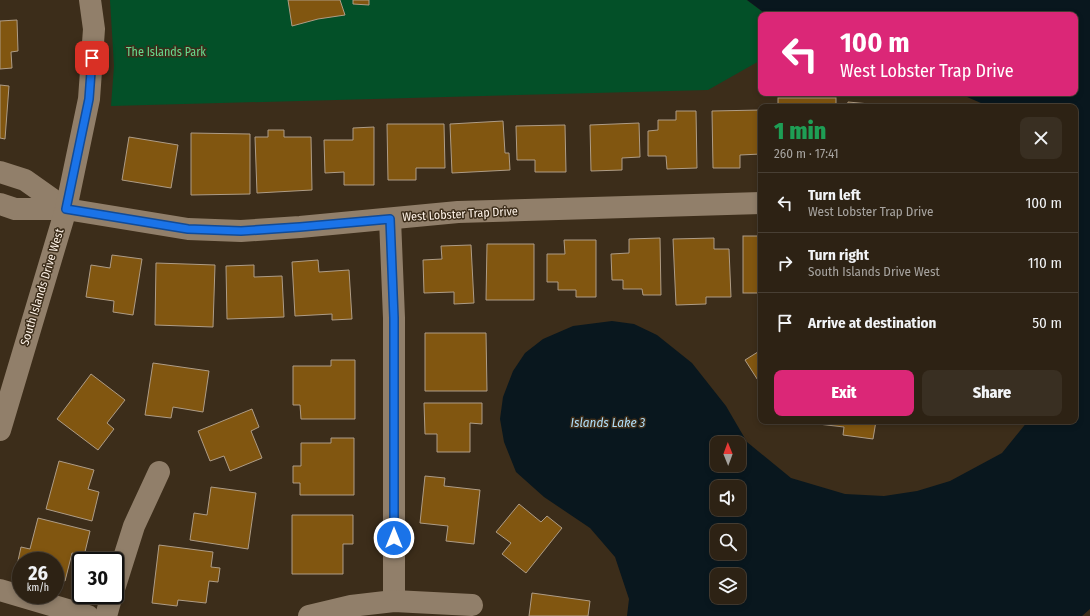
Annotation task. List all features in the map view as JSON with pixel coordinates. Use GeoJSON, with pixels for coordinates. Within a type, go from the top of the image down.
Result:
{"type":"FeatureCollection","features":[{"type":"Feature","properties":{"kind":"street","name":"South Islands Drive West"},"geometry":{"type":"LineString","coordinates":[[0,430],[66,209],[89,99],[94,29],[90,0]]}},
{"type":"Feature","properties":{"kind":"street"},"geometry":{"type":"LineString","coordinates":[[0,172],[25,180],[66,209]]}},
{"type":"Feature","properties":{"kind":"street","name":"West Lobster Trap Drive"},"geometry":{"type":"LineString","coordinates":[[0,204],[15,209],[66,209],[188,229],[241,231],[458,212],[758,203]]}},
{"type":"Feature","properties":{"kind":"street"},"geometry":{"type":"LineString","coordinates":[[390,219],[394,318],[394,601]]}},
{"type":"Feature","properties":{"kind":"street"},"geometry":{"type":"LineString","coordinates":[[124,558],[134,526],[159,472]]}},
{"type":"Feature","properties":{"kind":"street"},"geometry":{"type":"LineString","coordinates":[[0,590],[88,616]]}},
{"type":"Feature","properties":{"kind":"street"},"geometry":{"type":"LineString","coordinates":[[309,616],[351,606],[394,601],[472,605]]}},
{"type":"Feature","properties":{"kind":"street"},"geometry":{"type":"LineString","coordinates":[[106,616],[109,604]]}},
{"type":"Feature","properties":{"kind":"green space","name":"The Islands Park"},"geometry":{"type":"Polygon","coordinates":[[[110,0],[747,0],[763,12],[758,12],[758,62],[708,90],[111,106],[114,66],[110,0]]]}},
{"type":"Feature","properties":{"kind":"water","name":"Islands Lake 3"},"geometry":{"type":"Polygon","coordinates":[[[747,0],[1090,0],[1090,609],[1082,616],[627,616],[629,599],[615,557],[590,528],[544,497],[516,472],[504,442],[500,419],[503,397],[513,371],[525,353],[543,339],[573,326],[612,321],[634,324],[657,335],[692,363],[726,406],[744,436],[710,436],[710,472],[746,472],[746,440],[791,478],[845,494],[884,496],[917,491],[950,481],[1002,453],[1026,424],[1078,424],[1078,104],[983,104],[965,96],[1078,96],[1078,12],[763,12],[747,0]]]}},
{"type":"Feature","properties":{"kind":"building"},"geometry":{"type":"Polygon","coordinates":[[[288,0],[340,0],[345,15],[318,19],[292,26],[288,0]]]}},
{"type":"Feature","properties":{"kind":"building"},"geometry":{"type":"Polygon","coordinates":[[[353,0],[369,0],[369,5],[353,4],[353,0]]]}},
{"type":"Feature","properties":{"kind":"building"},"geometry":{"type":"Polygon","coordinates":[[[17,20],[18,51],[11,52],[12,68],[0,69],[0,21],[17,20]]]}},
{"type":"Feature","properties":{"kind":"building"},"geometry":{"type":"Polygon","coordinates":[[[0,85],[9,86],[5,139],[0,138],[0,85]]]}},
{"type":"Feature","properties":{"kind":"building"},"geometry":{"type":"Polygon","coordinates":[[[778,98],[836,98],[836,104],[778,104],[778,98]]]}},
{"type":"Feature","properties":{"kind":"building"},"geometry":{"type":"Polygon","coordinates":[[[848,102],[870,104],[848,104],[848,102]]]}},
{"type":"Feature","properties":{"kind":"building"},"geometry":{"type":"Polygon","coordinates":[[[758,110],[758,154],[740,155],[740,168],[713,168],[712,111],[758,110]]]}},
{"type":"Feature","properties":{"kind":"building"},"geometry":{"type":"Polygon","coordinates":[[[676,111],[696,111],[697,168],[667,169],[666,156],[648,156],[648,131],[658,130],[658,120],[676,120],[676,111]]]}},
{"type":"Feature","properties":{"kind":"building"},"geometry":{"type":"Polygon","coordinates":[[[503,121],[505,153],[509,153],[510,170],[452,173],[450,124],[503,121]]]}},
{"type":"Feature","properties":{"kind":"building"},"geometry":{"type":"Polygon","coordinates":[[[639,123],[640,157],[622,158],[622,170],[591,171],[590,125],[639,123]]]}},
{"type":"Feature","properties":{"kind":"building"},"geometry":{"type":"Polygon","coordinates":[[[387,124],[444,124],[445,168],[416,168],[416,180],[388,180],[387,124]]]}},
{"type":"Feature","properties":{"kind":"building"},"geometry":{"type":"Polygon","coordinates":[[[565,125],[566,172],[535,172],[535,160],[517,160],[516,126],[565,125]]]}},
{"type":"Feature","properties":{"kind":"building"},"geometry":{"type":"Polygon","coordinates":[[[374,127],[374,185],[344,185],[344,172],[325,173],[324,140],[353,140],[353,128],[374,127]]]}},
{"type":"Feature","properties":{"kind":"building"},"geometry":{"type":"Polygon","coordinates":[[[268,130],[284,130],[284,137],[311,137],[312,190],[257,193],[255,137],[268,137],[268,130]]]}},
{"type":"Feature","properties":{"kind":"building"},"geometry":{"type":"Polygon","coordinates":[[[191,133],[250,134],[250,194],[191,195],[191,133]]]}},
{"type":"Feature","properties":{"kind":"building"},"geometry":{"type":"Polygon","coordinates":[[[129,137],[178,145],[171,188],[122,180],[129,137]]]}},
{"type":"Feature","properties":{"kind":"building"},"geometry":{"type":"Polygon","coordinates":[[[743,236],[758,236],[758,293],[743,293],[743,236]]]}},
{"type":"Feature","properties":{"kind":"building"},"geometry":{"type":"Polygon","coordinates":[[[660,238],[661,295],[643,295],[642,289],[623,289],[623,280],[612,280],[611,254],[629,253],[629,239],[660,238]]]}},
{"type":"Feature","properties":{"kind":"building"},"geometry":{"type":"Polygon","coordinates":[[[714,238],[714,249],[729,249],[731,297],[706,297],[706,304],[676,305],[673,239],[714,238]]]}},
{"type":"Feature","properties":{"kind":"building"},"geometry":{"type":"Polygon","coordinates":[[[564,240],[596,240],[596,297],[576,297],[576,290],[558,290],[558,282],[547,282],[547,254],[565,254],[564,240]]]}},
{"type":"Feature","properties":{"kind":"building"},"geometry":{"type":"Polygon","coordinates":[[[487,244],[534,244],[534,300],[486,300],[487,244]]]}},
{"type":"Feature","properties":{"kind":"building"},"geometry":{"type":"Polygon","coordinates":[[[471,245],[474,303],[454,304],[454,292],[424,293],[423,260],[442,259],[441,246],[471,245]]]}},
{"type":"Feature","properties":{"kind":"building"},"geometry":{"type":"Polygon","coordinates":[[[112,255],[142,259],[133,315],[113,312],[114,301],[86,297],[91,265],[110,268],[112,255]]]}},
{"type":"Feature","properties":{"kind":"building"},"geometry":{"type":"Polygon","coordinates":[[[318,260],[319,272],[349,270],[352,319],[332,320],[332,314],[295,316],[292,262],[318,260]]]}},
{"type":"Feature","properties":{"kind":"building"},"geometry":{"type":"Polygon","coordinates":[[[156,263],[215,265],[213,327],[155,325],[156,263]]]}},
{"type":"Feature","properties":{"kind":"building"},"geometry":{"type":"Polygon","coordinates":[[[254,265],[254,277],[282,276],[284,317],[227,319],[226,266],[254,265]]]}},
{"type":"Feature","properties":{"kind":"building"},"geometry":{"type":"Polygon","coordinates":[[[425,333],[486,333],[487,391],[425,391],[425,333]]]}},
{"type":"Feature","properties":{"kind":"building"},"geometry":{"type":"Polygon","coordinates":[[[758,352],[758,380],[745,360],[758,352]]]}},
{"type":"Feature","properties":{"kind":"building"},"geometry":{"type":"Polygon","coordinates":[[[331,360],[355,360],[355,419],[301,419],[300,405],[293,405],[293,366],[331,366],[331,360]]]}},
{"type":"Feature","properties":{"kind":"building"},"geometry":{"type":"Polygon","coordinates":[[[153,363],[209,371],[203,412],[173,407],[171,418],[145,415],[153,363]]]}},
{"type":"Feature","properties":{"kind":"building"},"geometry":{"type":"Polygon","coordinates":[[[91,374],[125,400],[107,423],[114,429],[98,450],[57,419],[91,374]]]}},
{"type":"Feature","properties":{"kind":"building"},"geometry":{"type":"Polygon","coordinates":[[[424,403],[482,403],[482,424],[470,423],[470,452],[437,452],[437,434],[425,434],[424,403]]]}},
{"type":"Feature","properties":{"kind":"building"},"geometry":{"type":"Polygon","coordinates":[[[252,409],[259,427],[251,431],[262,458],[230,471],[224,456],[210,461],[198,431],[252,409]]]}},
{"type":"Feature","properties":{"kind":"building"},"geometry":{"type":"Polygon","coordinates":[[[818,424],[876,424],[873,439],[843,435],[844,427],[818,424]]]}},
{"type":"Feature","properties":{"kind":"building"},"geometry":{"type":"Polygon","coordinates":[[[331,438],[354,438],[354,495],[300,495],[300,483],[293,483],[293,466],[301,466],[301,443],[331,443],[331,438]]]}},
{"type":"Feature","properties":{"kind":"building"},"geometry":{"type":"Polygon","coordinates":[[[59,461],[94,470],[88,489],[99,492],[92,521],[46,509],[59,461]]]}},
{"type":"Feature","properties":{"kind":"building"},"geometry":{"type":"Polygon","coordinates":[[[425,476],[445,478],[444,486],[480,490],[474,544],[446,541],[448,526],[420,523],[425,476]]]}},
{"type":"Feature","properties":{"kind":"building"},"geometry":{"type":"Polygon","coordinates":[[[211,487],[256,493],[248,549],[190,540],[194,513],[207,515],[211,487]]]}},
{"type":"Feature","properties":{"kind":"building"},"geometry":{"type":"Polygon","coordinates":[[[519,504],[541,522],[547,516],[562,528],[526,573],[502,554],[511,543],[496,532],[519,504]]]}},
{"type":"Feature","properties":{"kind":"building"},"geometry":{"type":"Polygon","coordinates":[[[292,515],[353,515],[353,544],[343,544],[343,574],[292,574],[292,515]]]}},
{"type":"Feature","properties":{"kind":"building"},"geometry":{"type":"Polygon","coordinates":[[[38,518],[90,531],[85,552],[72,552],[65,581],[64,552],[20,552],[21,547],[30,549],[38,518]]]}},
{"type":"Feature","properties":{"kind":"building"},"geometry":{"type":"Polygon","coordinates":[[[159,545],[213,552],[211,567],[220,568],[218,582],[209,581],[206,603],[178,600],[177,606],[152,603],[159,545]]]}},
{"type":"Feature","properties":{"kind":"building"},"geometry":{"type":"Polygon","coordinates":[[[532,593],[590,601],[588,616],[529,616],[532,593]]]}},
{"type":"Feature","properties":{"kind":"route"},"geometry":{"type":"LineString","coordinates":[[92,58],[89,99],[66,209],[188,229],[241,231],[390,219],[394,318],[394,538]]}}]}
